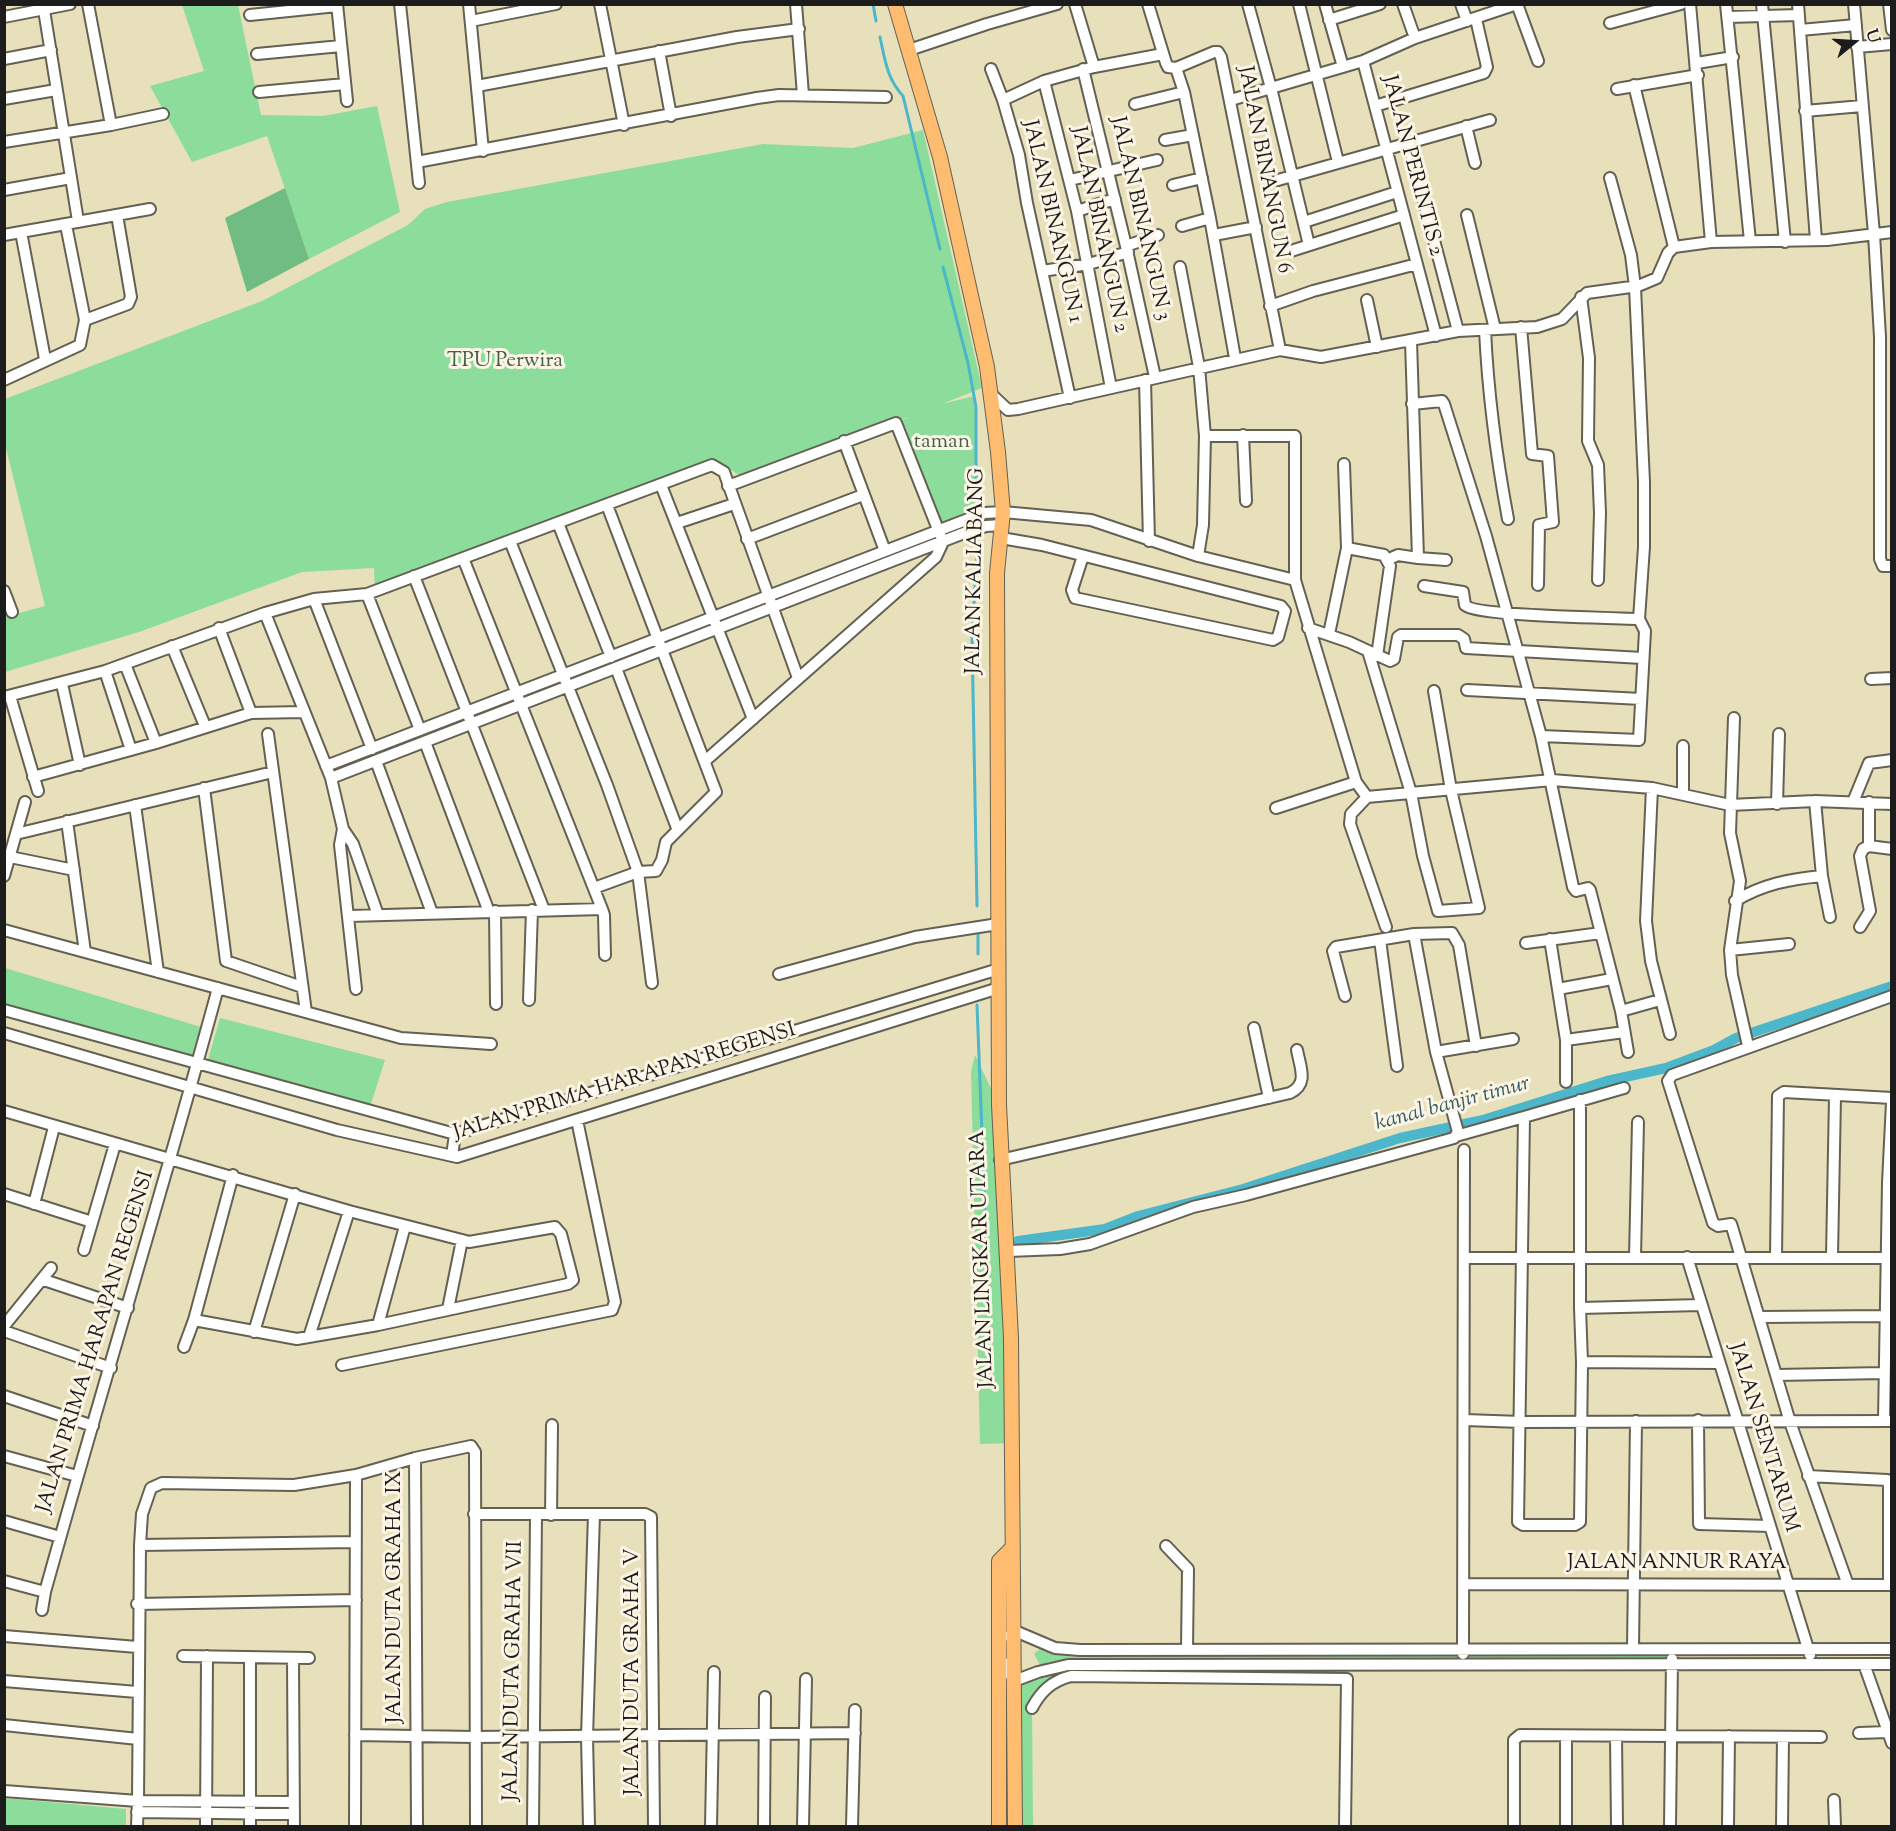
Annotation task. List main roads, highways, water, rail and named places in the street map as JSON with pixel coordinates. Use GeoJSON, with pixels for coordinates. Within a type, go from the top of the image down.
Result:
{"type":"FeatureCollection","features":[{"type":"Feature","properties":{"kind":"main road","name":"JALAN KALIABANG"},"geometry":{"type":"LineString","coordinates":[[895,4],[940,157],[987,367],[990,393],[1002,525],[996,614],[993,924],[999,969]]}},
{"type":"Feature","properties":{"kind":"main road","name":"JALAN LINGKAR UTARA"},"geometry":{"type":"LineString","coordinates":[[999,969],[987,992],[1007,1247],[1015,1631],[1015,1827]]}},
{"type":"Feature","properties":{"kind":"main road"},"geometry":{"type":"LineString","coordinates":[[999,1827],[999,1562],[1013,1547]]}},
{"type":"Feature","properties":{"kind":"waterway"},"geometry":{"type":"LineString","coordinates":[[873,4],[876,21]]}},
{"type":"Feature","properties":{"kind":"waterway"},"geometry":{"type":"LineString","coordinates":[[880,37],[890,76],[903,96],[940,249]]}},
{"type":"Feature","properties":{"kind":"waterway"},"geometry":{"type":"LineString","coordinates":[[943,267],[968,363],[976,407],[976,488]]}},
{"type":"Feature","properties":{"kind":"waterway"},"geometry":{"type":"LineString","coordinates":[[977,906],[972,637],[978,538]]}},
{"type":"Feature","properties":{"kind":"waterway"},"geometry":{"type":"LineString","coordinates":[[978,931],[978,954]]}},
{"type":"Feature","properties":{"kind":"waterway","name":"kanal banjir timur"},"geometry":{"type":"LineString","coordinates":[[1018,1241],[1105,1229],[1138,1216],[1243,1189],[1400,1138],[1483,1120],[1607,1081],[1666,1068],[1714,1050],[1736,1038],[1892,986]]}},
{"type":"Feature","properties":{"kind":"waterway"},"geometry":{"type":"LineString","coordinates":[[977,1005],[986,1237]]}},
{"type":"Feature","properties":{"kind":"park label","name":"TPU Perwira"},"geometry":{"type":"Point","coordinates":[505,362]}},
{"type":"Feature","properties":{"kind":"park label","name":"taman"},"geometry":{"type":"Point","coordinates":[942,443]}}]}
